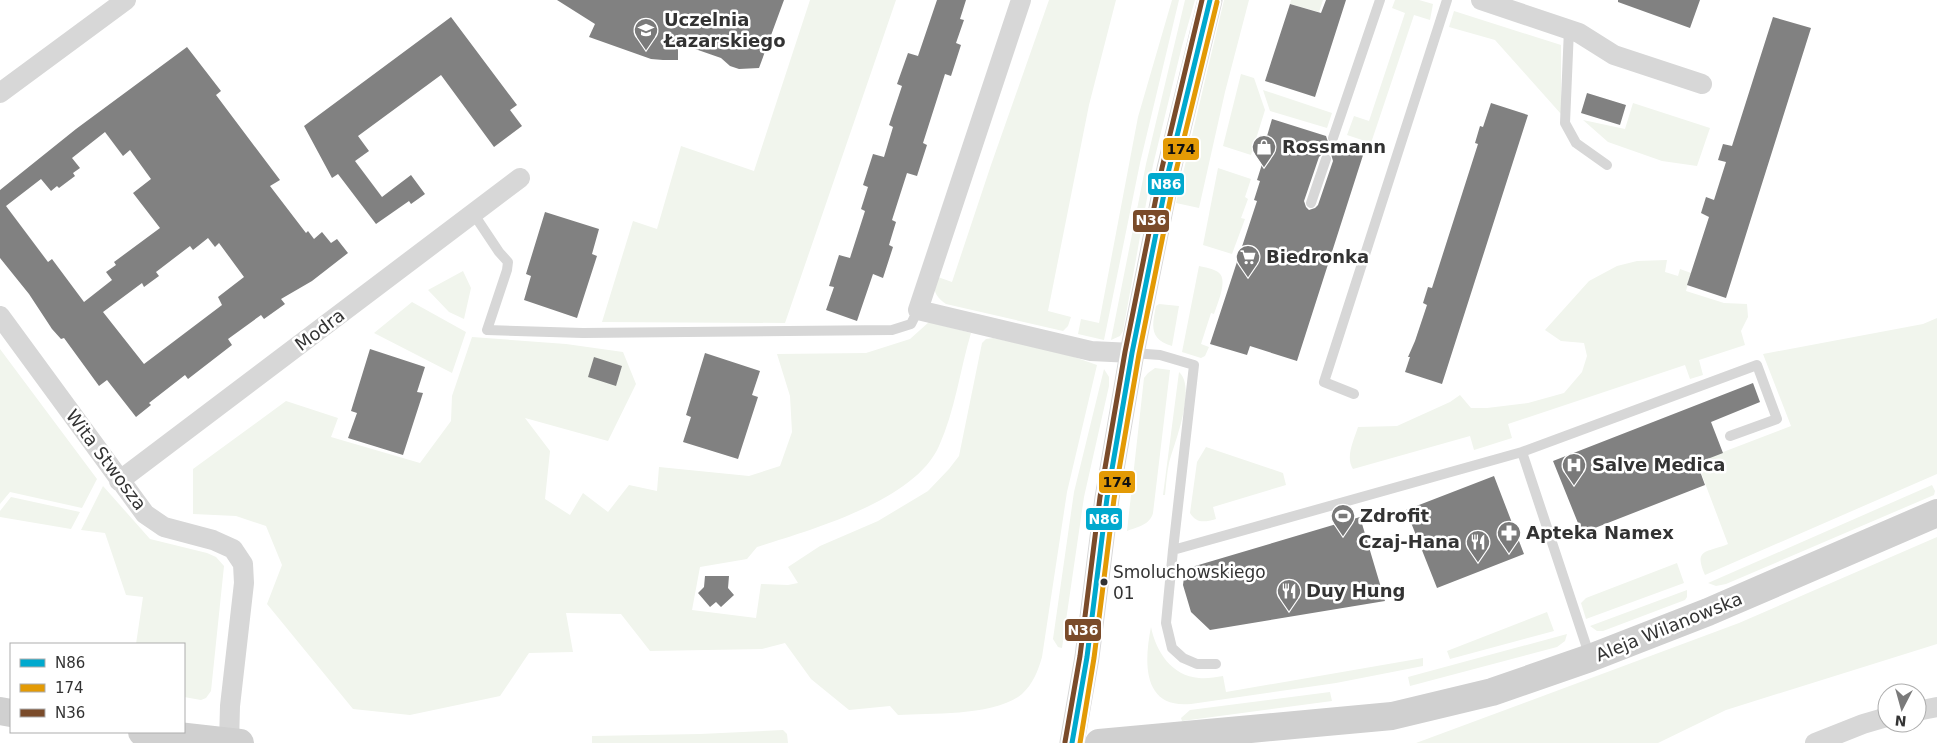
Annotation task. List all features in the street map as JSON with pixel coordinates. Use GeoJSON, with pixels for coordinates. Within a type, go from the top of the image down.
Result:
{"type":"FeatureCollection","features":[{"type":"Feature","properties":{"kind":"main road","name":"Aleja Wilanowska"},"geometry":{"type":"LineString","coordinates":[[1315,743],[1392,716],[1492,692],[1537,678],[1708,612],[1937,513]]}},
{"type":"Feature","properties":{"kind":"main road","name":"Aleja Wilanowska"},"geometry":{"type":"LineString","coordinates":[[1099,743],[1392,716]]}},
{"type":"Feature","properties":{"kind":"main road"},"geometry":{"type":"LineString","coordinates":[[150,733],[232,743]]}},
{"type":"Feature","properties":{"kind":"street"},"geometry":{"type":"LineString","coordinates":[[0,93],[126,0]]}},
{"type":"Feature","properties":{"kind":"street"},"geometry":{"type":"LineString","coordinates":[[1021,0],[918,310],[1091,350],[1132,353]]}},
{"type":"Feature","properties":{"kind":"street"},"geometry":{"type":"LineString","coordinates":[[1072,743],[1087,657],[1107,498],[1132,353],[1171,160],[1210,0]]}},
{"type":"Feature","properties":{"kind":"street"},"geometry":{"type":"LineString","coordinates":[[1481,0],[1569,29],[1579,33],[1614,55],[1702,84]]}},
{"type":"Feature","properties":{"kind":"street","name":"Modra"},"geometry":{"type":"LineString","coordinates":[[119,481],[520,178]]}},
{"type":"Feature","properties":{"kind":"street","name":"Wita Stwosza"},"geometry":{"type":"LineString","coordinates":[[0,316],[145,514],[164,527],[213,540],[233,549],[243,564],[244,583],[230,706],[232,743]]}},
{"type":"Feature","properties":{"kind":"street"},"geometry":{"type":"LineString","coordinates":[[1815,743],[1877,720]]}},
{"type":"Feature","properties":{"kind":"lane"},"geometry":{"type":"LineString","coordinates":[[1333,138],[1380,0]]}},
{"type":"Feature","properties":{"kind":"lane"},"geometry":{"type":"LineString","coordinates":[[1354,394],[1324,382],[1447,0]]}},
{"type":"Feature","properties":{"kind":"lane"},"geometry":{"type":"LineString","coordinates":[[1569,29],[1565,123],[1576,143],[1607,165]]}},
{"type":"Feature","properties":{"kind":"lane"},"geometry":{"type":"LineString","coordinates":[[1312,203],[1326,159]]}},
{"type":"Feature","properties":{"kind":"lane"},"geometry":{"type":"LineString","coordinates":[[473,213],[499,252],[508,262],[487,330],[583,332],[892,330],[911,324],[918,310]]}},
{"type":"Feature","properties":{"kind":"lane"},"geometry":{"type":"LineString","coordinates":[[1132,353],[1160,355],[1194,365],[1166,623],[1172,648],[1183,658],[1197,664],[1216,664]]}},
{"type":"Feature","properties":{"kind":"lane"},"geometry":{"type":"LineString","coordinates":[[1173,550],[1522,452],[1757,365],[1776,418],[1730,436]]}},
{"type":"Feature","properties":{"kind":"lane"},"geometry":{"type":"LineString","coordinates":[[1522,452],[1590,658]]}},
{"type":"Feature","properties":{"kind":"shaded area"},"geometry":{"type":"Polygon","coordinates":[[[810,0],[896,0],[785,323],[602,322],[633,221],[657,229],[681,146],[754,171],[810,0]]]}},
{"type":"Feature","properties":{"kind":"shaded area"},"geometry":{"type":"Polygon","coordinates":[[[1049,0],[1116,0],[1089,105],[1048,311],[1071,317],[1068,326],[1063,331],[946,304],[935,292],[934,285],[935,276],[952,282],[1049,0]]]}},
{"type":"Feature","properties":{"kind":"shaded area"},"geometry":{"type":"Polygon","coordinates":[[[1172,0],[1179,0],[1140,163],[1104,340],[1078,334],[1081,319],[1099,323],[1138,117],[1172,0]]]}},
{"type":"Feature","properties":{"kind":"shaded area"},"geometry":{"type":"Polygon","coordinates":[[[1185,0],[1195,0],[1153,165],[1123,331],[1120,336],[1111,340],[1146,164],[1185,0]]]}},
{"type":"Feature","properties":{"kind":"shaded area"},"geometry":{"type":"Polygon","coordinates":[[[1224,0],[1249,0],[1225,92],[1199,208],[1176,203],[1224,0]]]}},
{"type":"Feature","properties":{"kind":"shaded area"},"geometry":{"type":"Polygon","coordinates":[[[1291,0],[1323,0],[1319,12],[1290,4],[1291,0]]]}},
{"type":"Feature","properties":{"kind":"shaded area"},"geometry":{"type":"Polygon","coordinates":[[[1395,0],[1419,0],[1433,4],[1430,20],[1414,15],[1371,143],[1347,135],[1354,116],[1369,121],[1405,13],[1392,8],[1395,0]]]}},
{"type":"Feature","properties":{"kind":"shaded area"},"geometry":{"type":"Polygon","coordinates":[[[1454,11],[1561,45],[1561,114],[1495,40],[1449,27],[1454,11]]]}},
{"type":"Feature","properties":{"kind":"shaded area"},"geometry":{"type":"Polygon","coordinates":[[[1241,74],[1254,78],[1265,110],[1251,155],[1223,146],[1241,74]]]}},
{"type":"Feature","properties":{"kind":"shaded area"},"geometry":{"type":"Polygon","coordinates":[[[1263,90],[1332,113],[1327,128],[1270,111],[1263,90]]]}},
{"type":"Feature","properties":{"kind":"shaded area"},"geometry":{"type":"Polygon","coordinates":[[[1633,103],[1710,128],[1697,166],[1662,161],[1608,142],[1583,120],[1625,129],[1633,103]]]}},
{"type":"Feature","properties":{"kind":"shaded area"},"geometry":{"type":"Polygon","coordinates":[[[1218,168],[1251,179],[1245,197],[1248,199],[1241,218],[1245,219],[1232,254],[1203,245],[1218,168]]]}},
{"type":"Feature","properties":{"kind":"shaded area"},"geometry":{"type":"Polygon","coordinates":[[[1667,260],[1665,272],[1678,276],[1680,269],[1691,273],[1686,291],[1724,303],[1747,304],[1748,317],[1741,331],[1745,345],[1699,360],[1703,375],[1690,379],[1685,365],[1508,424],[1512,438],[1474,450],[1470,436],[1353,469],[1350,454],[1358,427],[1397,426],[1450,402],[1460,395],[1471,408],[1487,408],[1528,403],[1564,393],[1582,372],[1587,356],[1584,343],[1561,341],[1545,330],[1589,281],[1617,266],[1637,261],[1667,260]]]}},
{"type":"Feature","properties":{"kind":"shaded area"},"geometry":{"type":"Polygon","coordinates":[[[1199,266],[1218,272],[1222,280],[1214,314],[1211,313],[1201,344],[1209,347],[1205,356],[1201,358],[1182,352],[1199,266]]]}},
{"type":"Feature","properties":{"kind":"shaded area"},"geometry":{"type":"Polygon","coordinates":[[[463,271],[471,288],[464,319],[449,312],[428,290],[463,271]]]}},
{"type":"Feature","properties":{"kind":"shaded area"},"geometry":{"type":"Polygon","coordinates":[[[412,302],[466,332],[452,373],[374,333],[412,302]]]}},
{"type":"Feature","properties":{"kind":"shaded area"},"geometry":{"type":"Polygon","coordinates":[[[1159,304],[1179,306],[1172,346],[1159,340],[1154,331],[1156,306],[1159,304]]]}},
{"type":"Feature","properties":{"kind":"shaded area"},"geometry":{"type":"Polygon","coordinates":[[[1937,318],[1937,474],[1705,575],[1701,556],[1708,551],[1728,544],[1697,462],[1791,426],[1763,354],[1923,324],[1937,318]]]}},
{"type":"Feature","properties":{"kind":"shaded area"},"geometry":{"type":"Polygon","coordinates":[[[929,322],[971,333],[945,433],[926,465],[908,483],[885,498],[859,511],[757,547],[747,559],[700,567],[692,610],[756,618],[761,584],[788,585],[798,583],[788,567],[820,546],[878,521],[928,491],[959,456],[982,343],[986,339],[993,338],[1063,353],[1097,365],[1067,492],[1042,657],[1035,677],[1026,690],[1010,701],[996,706],[963,712],[898,715],[890,706],[849,710],[811,679],[785,643],[762,649],[650,651],[621,614],[566,613],[573,652],[529,653],[500,696],[410,715],[353,709],[267,604],[282,565],[266,526],[236,516],[193,514],[193,469],[286,401],[338,418],[331,437],[420,463],[451,421],[452,396],[472,337],[566,344],[623,352],[636,384],[608,441],[525,418],[550,451],[545,499],[570,515],[583,493],[608,512],[629,485],[657,491],[659,467],[749,476],[780,466],[792,432],[790,396],[777,354],[866,353],[910,339],[929,322]]]}},
{"type":"Feature","properties":{"kind":"shaded area"},"geometry":{"type":"Polygon","coordinates":[[[0,349],[97,479],[82,508],[10,492],[0,504],[0,349]]]}},
{"type":"Feature","properties":{"kind":"shaded area"},"geometry":{"type":"Polygon","coordinates":[[[1155,368],[1170,370],[1153,513],[1146,523],[1127,531],[1144,378],[1155,368]]]}},
{"type":"Feature","properties":{"kind":"shaded area"},"geometry":{"type":"Polygon","coordinates":[[[1104,369],[1109,377],[1109,386],[1084,497],[1062,648],[1058,647],[1053,639],[1074,492],[1104,369]]]}},
{"type":"Feature","properties":{"kind":"shaded area"},"geometry":{"type":"Polygon","coordinates":[[[1179,372],[1184,380],[1186,390],[1185,403],[1169,463],[1165,495],[1163,495],[1179,372]]]}},
{"type":"Feature","properties":{"kind":"shaded area"},"geometry":{"type":"Polygon","coordinates":[[[1206,447],[1283,473],[1286,485],[1213,507],[1216,519],[1198,521],[1190,513],[1197,462],[1206,447]]]}},
{"type":"Feature","properties":{"kind":"shaded area"},"geometry":{"type":"Polygon","coordinates":[[[1932,485],[1935,491],[1934,495],[1726,584],[1716,586],[1708,583],[1932,485]]]}},
{"type":"Feature","properties":{"kind":"shaded area"},"geometry":{"type":"Polygon","coordinates":[[[103,486],[150,539],[207,553],[216,557],[224,566],[211,691],[206,698],[201,700],[185,697],[185,643],[136,643],[143,597],[126,595],[105,533],[81,530],[103,486]]]}},
{"type":"Feature","properties":{"kind":"shaded area"},"geometry":{"type":"Polygon","coordinates":[[[11,497],[80,512],[71,529],[0,517],[0,511],[11,497]]]}},
{"type":"Feature","properties":{"kind":"shaded area"},"geometry":{"type":"Polygon","coordinates":[[[1937,537],[1937,644],[1726,710],[1658,743],[1416,743],[1739,623],[1937,537]]]}},
{"type":"Feature","properties":{"kind":"shaded area"},"geometry":{"type":"Polygon","coordinates":[[[1677,563],[1684,583],[1586,619],[1581,603],[1586,598],[1677,563]]]}},
{"type":"Feature","properties":{"kind":"shaded area"},"geometry":{"type":"Polygon","coordinates":[[[1687,590],[1685,600],[1603,631],[1597,631],[1590,626],[1687,590]]]}},
{"type":"Feature","properties":{"kind":"shaded area"},"geometry":{"type":"Polygon","coordinates":[[[1547,612],[1554,631],[1450,659],[1447,651],[1547,612]]]}},
{"type":"Feature","properties":{"kind":"shaded area"},"geometry":{"type":"Polygon","coordinates":[[[1151,627],[1161,654],[1173,668],[1181,673],[1199,678],[1223,676],[1226,692],[1423,658],[1423,666],[1336,683],[1191,704],[1175,704],[1163,699],[1155,691],[1150,681],[1147,654],[1151,627]]]}},
{"type":"Feature","properties":{"kind":"shaded area"},"geometry":{"type":"Polygon","coordinates":[[[1567,634],[1565,641],[1557,647],[1410,686],[1408,677],[1567,634]]]}},
{"type":"Feature","properties":{"kind":"shaded area"},"geometry":{"type":"Polygon","coordinates":[[[1330,692],[1332,701],[1182,721],[1181,718],[1190,710],[1330,692]]]}},
{"type":"Feature","properties":{"kind":"shaded area"},"geometry":{"type":"Polygon","coordinates":[[[783,730],[787,734],[788,743],[592,743],[592,736],[783,730]]]}},
{"type":"Feature","properties":{"kind":"building"},"geometry":{"type":"Polygon","coordinates":[[[557,0],[784,0],[759,68],[739,69],[730,66],[721,58],[678,43],[678,60],[663,60],[651,59],[589,37],[595,24],[557,0]]]}},
{"type":"Feature","properties":{"kind":"building"},"geometry":{"type":"Polygon","coordinates":[[[937,0],[966,0],[960,19],[964,20],[956,43],[961,45],[951,76],[945,74],[923,143],[927,145],[917,176],[907,173],[892,220],[896,222],[889,245],[893,247],[883,278],[873,274],[857,321],[826,310],[834,287],[829,286],[839,255],[850,258],[865,211],[861,209],[868,187],[863,185],[873,154],[884,157],[893,127],[889,125],[902,86],[897,84],[908,53],[918,56],[937,0]]]}},
{"type":"Feature","properties":{"kind":"building"},"geometry":{"type":"Polygon","coordinates":[[[1326,0],[1346,0],[1315,97],[1265,81],[1290,4],[1321,13],[1326,0]]]}},
{"type":"Feature","properties":{"kind":"building"},"geometry":{"type":"Polygon","coordinates":[[[1618,0],[1700,0],[1690,28],[1618,2],[1618,0]]]}},
{"type":"Feature","properties":{"kind":"building"},"geometry":{"type":"Polygon","coordinates":[[[451,17],[517,105],[510,110],[522,126],[494,147],[441,75],[358,136],[369,151],[355,161],[382,197],[411,175],[425,194],[411,204],[409,201],[376,224],[338,174],[332,178],[304,126],[451,17]]]}},
{"type":"Feature","properties":{"kind":"building"},"geometry":{"type":"Polygon","coordinates":[[[1773,17],[1811,28],[1726,298],[1687,285],[1709,217],[1701,213],[1706,197],[1714,200],[1726,162],[1718,160],[1723,144],[1732,146],[1773,17]]]}},
{"type":"Feature","properties":{"kind":"building"},"geometry":{"type":"Polygon","coordinates":[[[187,47],[221,91],[216,95],[280,180],[270,186],[306,233],[308,231],[314,239],[322,232],[331,243],[337,239],[348,253],[312,281],[281,299],[285,304],[264,319],[261,315],[228,339],[232,345],[188,379],[185,375],[149,403],[151,405],[136,417],[107,380],[99,386],[64,338],[61,339],[52,329],[29,294],[0,258],[0,190],[76,129],[187,47]],[[105,132],[72,158],[80,168],[73,173],[75,176],[59,188],[57,186],[51,191],[41,179],[6,206],[48,262],[52,259],[84,302],[112,280],[106,272],[116,265],[114,262],[160,228],[133,193],[151,179],[130,150],[123,156],[105,132]],[[208,238],[193,250],[190,246],[156,272],[159,276],[144,287],[142,283],[103,312],[144,364],[222,305],[218,297],[244,277],[219,243],[215,247],[208,238]]]}},
{"type":"Feature","properties":{"kind":"building"},"geometry":{"type":"Polygon","coordinates":[[[1587,93],[1626,105],[1620,125],[1581,113],[1587,93]]]}},
{"type":"Feature","properties":{"kind":"building"},"geometry":{"type":"Polygon","coordinates":[[[1491,103],[1528,115],[1442,384],[1405,372],[1410,357],[1408,357],[1427,305],[1423,303],[1428,287],[1432,288],[1478,144],[1475,143],[1480,126],[1483,127],[1491,103]]]}},
{"type":"Feature","properties":{"kind":"building"},"geometry":{"type":"Polygon","coordinates":[[[1272,119],[1326,136],[1331,145],[1339,141],[1365,149],[1297,361],[1250,346],[1247,355],[1210,344],[1257,201],[1254,200],[1260,181],[1257,180],[1263,161],[1260,160],[1272,119]],[[1324,152],[1319,157],[1304,201],[1309,210],[1318,205],[1333,161],[1331,154],[1324,152]]]}},
{"type":"Feature","properties":{"kind":"building"},"geometry":{"type":"Polygon","coordinates":[[[545,212],[599,229],[592,254],[597,256],[577,318],[524,300],[531,276],[526,274],[545,212]]]}},
{"type":"Feature","properties":{"kind":"building"},"geometry":{"type":"Polygon","coordinates":[[[370,349],[425,367],[417,392],[423,393],[403,455],[348,438],[357,413],[351,411],[370,349]]]}},
{"type":"Feature","properties":{"kind":"building"},"geometry":{"type":"Polygon","coordinates":[[[705,353],[760,371],[752,395],[758,397],[738,459],[683,442],[691,417],[686,415],[705,353]]]}},
{"type":"Feature","properties":{"kind":"building"},"geometry":{"type":"Polygon","coordinates":[[[594,357],[622,366],[616,386],[588,377],[594,357]]]}},
{"type":"Feature","properties":{"kind":"building"},"geometry":{"type":"Polygon","coordinates":[[[1753,383],[1760,402],[1711,422],[1723,453],[1697,463],[1705,485],[1582,533],[1553,461],[1753,383]]]}},
{"type":"Feature","properties":{"kind":"building"},"geometry":{"type":"Polygon","coordinates":[[[1494,476],[1524,554],[1437,588],[1406,510],[1494,476]]]}},
{"type":"Feature","properties":{"kind":"building"},"geometry":{"type":"Polygon","coordinates":[[[1360,517],[1385,601],[1210,630],[1191,612],[1183,585],[1185,569],[1360,517]]]}},
{"type":"Feature","properties":{"kind":"building"},"geometry":{"type":"Polygon","coordinates":[[[705,576],[729,576],[728,588],[734,595],[721,607],[716,602],[710,607],[698,593],[704,587],[705,576]]]}},
{"type":"Feature","properties":{"kind":"transit line","name":"N36"},"geometry":{"type":"LineString","coordinates":[[1065,742],[1080,656],[1100,497],[1125,352],[1162,168],[1202,0]]}},
{"type":"Feature","properties":{"kind":"transit line","name":"N86"},"geometry":{"type":"LineString","coordinates":[[1072,743],[1087,657],[1107,498],[1132,353],[1169,169],[1210,0]]}},
{"type":"Feature","properties":{"kind":"transit line","name":"174"},"geometry":{"type":"LineString","coordinates":[[1080,743],[1094,658],[1114,499],[1139,354],[1176,171],[1217,2]]}},
{"type":"Feature","properties":{"kind":"place","name":"Uczelnia Łazarskiego"},"geometry":{"type":"Point","coordinates":[646,51]}},
{"type":"Feature","properties":{"kind":"place","name":"Rossmann"},"geometry":{"type":"Point","coordinates":[1264,168]}},
{"type":"Feature","properties":{"kind":"place","name":"Biedronka"},"geometry":{"type":"Point","coordinates":[1248,278]}},
{"type":"Feature","properties":{"kind":"place","name":"Salve Medica"},"geometry":{"type":"Point","coordinates":[1574,486]}},
{"type":"Feature","properties":{"kind":"place","name":"Zdrofit"},"geometry":{"type":"Point","coordinates":[1343,537]}},
{"type":"Feature","properties":{"kind":"place","name":"Apteka Namex"},"geometry":{"type":"Point","coordinates":[1509,554]}},
{"type":"Feature","properties":{"kind":"place","name":"Czaj-Hana"},"geometry":{"type":"Point","coordinates":[1478,563]}},
{"type":"Feature","properties":{"kind":"place","name":"Smoluchowskiego 01"},"geometry":{"type":"Point","coordinates":[1104,582]}},
{"type":"Feature","properties":{"kind":"place","name":"Duy Hung"},"geometry":{"type":"Point","coordinates":[1289,612]}}]}
